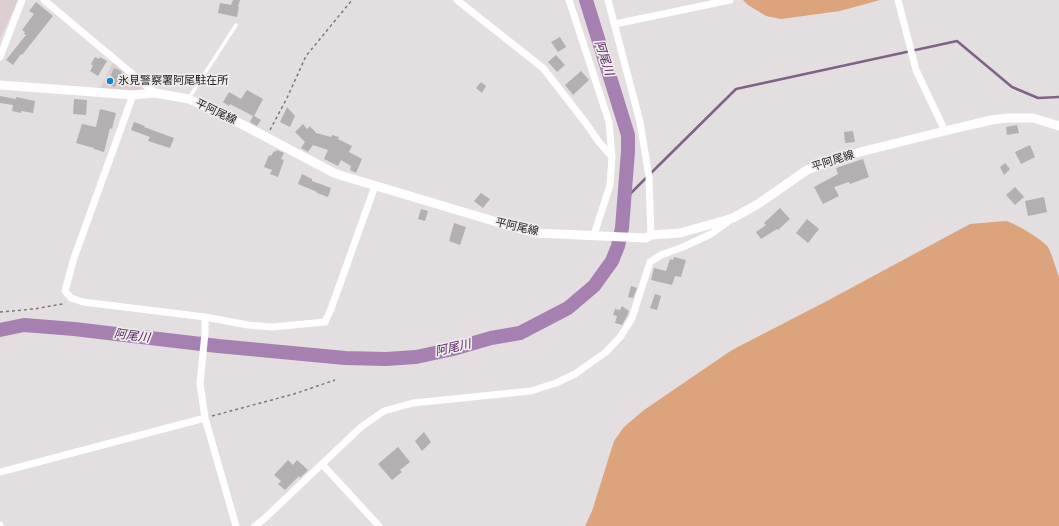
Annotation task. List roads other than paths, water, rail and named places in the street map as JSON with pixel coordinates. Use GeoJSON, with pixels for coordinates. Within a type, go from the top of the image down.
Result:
{"type":"FeatureCollection","features":[{"type":"Feature","properties":{"kind":"main road","name":"平阿尾線"},"geometry":{"type":"LineString","coordinates":[[0,85],[133,95],[155,93],[189,99],[230,118],[334,173],[535,233],[649,236],[680,233],[733,218],[758,204],[807,170],[840,157],[991,120],[1007,118],[1033,118],[1059,126]]}},
{"type":"Feature","properties":{"kind":"street"},"geometry":{"type":"LineString","coordinates":[[0,57],[22,0]]}},
{"type":"Feature","properties":{"kind":"street"},"geometry":{"type":"LineString","coordinates":[[44,0],[155,93]]}},
{"type":"Feature","properties":{"kind":"street"},"geometry":{"type":"LineString","coordinates":[[457,0],[543,68],[612,157]]}},
{"type":"Feature","properties":{"kind":"street"},"geometry":{"type":"LineString","coordinates":[[569,0],[609,122],[612,157],[610,185],[597,235]]}},
{"type":"Feature","properties":{"kind":"street"},"geometry":{"type":"LineString","coordinates":[[608,0],[640,122],[649,177],[649,236]]}},
{"type":"Feature","properties":{"kind":"street"},"geometry":{"type":"LineString","coordinates":[[614,24],[730,0]]}},
{"type":"Feature","properties":{"kind":"street"},"geometry":{"type":"LineString","coordinates":[[898,0],[916,70],[945,131]]}},
{"type":"Feature","properties":{"kind":"street"},"geometry":{"type":"LineString","coordinates":[[133,95],[74,258],[65,291],[71,298],[83,302],[205,316],[248,325],[272,327],[325,322],[375,186]]}},
{"type":"Feature","properties":{"kind":"street"},"geometry":{"type":"LineString","coordinates":[[255,526],[362,427],[384,410],[413,403],[531,392],[576,374],[606,352],[621,336],[632,318],[650,262],[661,255],[711,234],[733,218]]}},
{"type":"Feature","properties":{"kind":"street"},"geometry":{"type":"LineString","coordinates":[[205,316],[205,334],[200,383],[205,418],[236,526]]}},
{"type":"Feature","properties":{"kind":"street"},"geometry":{"type":"LineString","coordinates":[[0,472],[205,418]]}},
{"type":"Feature","properties":{"kind":"street"},"geometry":{"type":"LineString","coordinates":[[322,464],[379,526]]}},
{"type":"Feature","properties":{"kind":"street"},"geometry":{"type":"LineString","coordinates":[[264,519],[268,526]]}},
{"type":"Feature","properties":{"kind":"lane"},"geometry":{"type":"LineString","coordinates":[[189,99],[236,26]]}},
{"type":"Feature","properties":{"kind":"waterway","name":"阿尾川"},"geometry":{"type":"LineString","coordinates":[[0,330],[24,325],[345,358],[386,359],[416,357],[453,349],[491,338],[520,333],[568,308],[594,286],[612,261],[618,246],[622,228],[628,151],[628,135],[586,0]]}},
{"type":"Feature","properties":{"kind":"waterway"},"geometry":{"type":"LineString","coordinates":[[650,174],[736,89],[957,41],[1012,87],[1038,98],[1059,97]]}},
{"type":"Feature","properties":{"kind":"waterway"},"geometry":{"type":"LineString","coordinates":[[625,199],[647,177]]}},
{"type":"Feature","properties":{"kind":"place","name":"氷見警察署阿尾駐在所"},"geometry":{"type":"Point","coordinates":[110,81]}}]}
